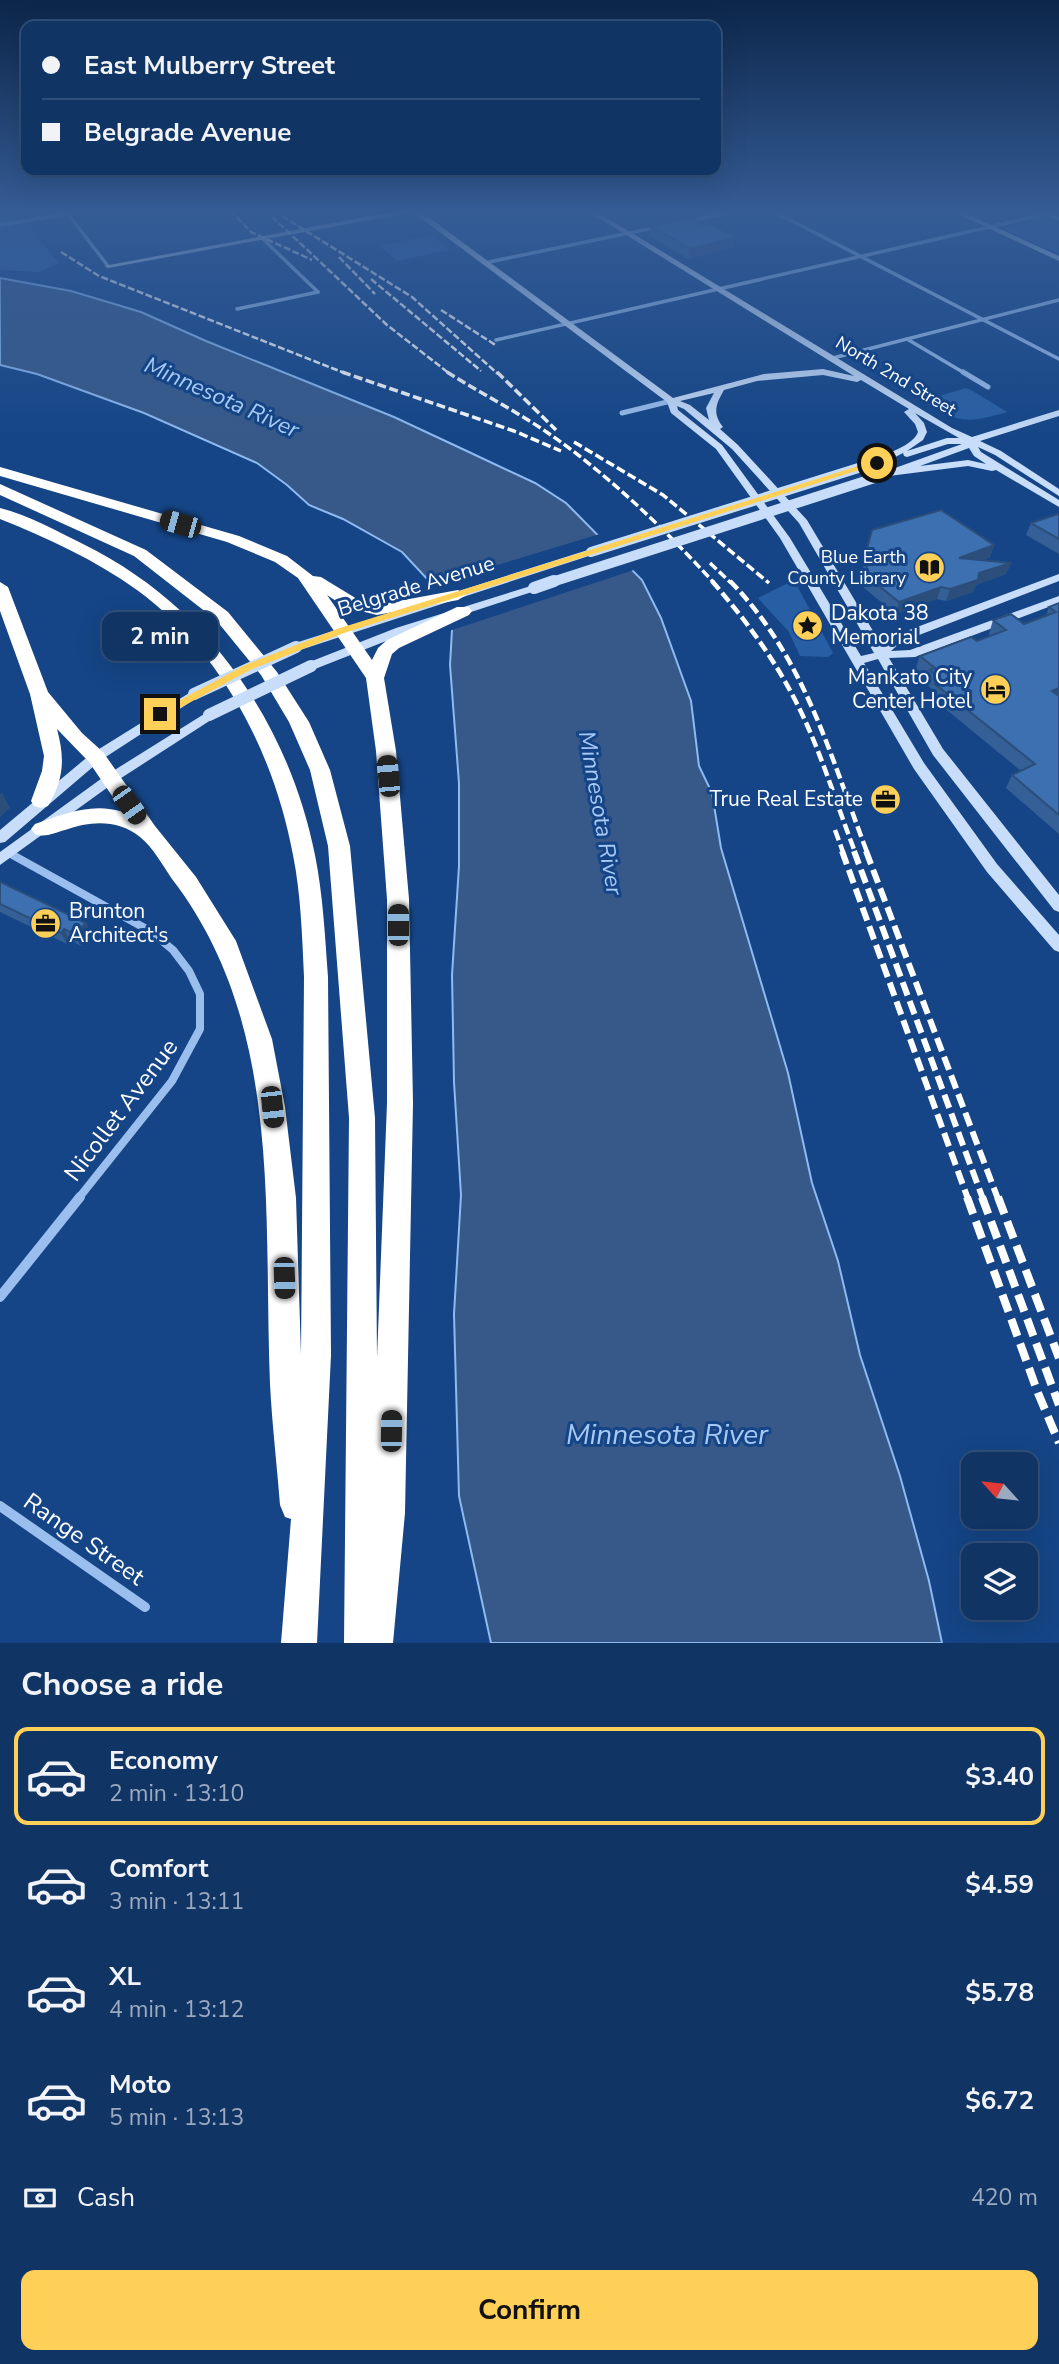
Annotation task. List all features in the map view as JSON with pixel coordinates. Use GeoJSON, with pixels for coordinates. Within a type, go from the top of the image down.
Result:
{"type":"FeatureCollection","features":[{"type":"Feature","properties":{"kind":"highway"},"geometry":{"type":"LineString","coordinates":[[0,471],[233,539],[281,559],[363,608],[389,612],[461,603]]}},
{"type":"Feature","properties":{"kind":"highway"},"geometry":{"type":"LineString","coordinates":[[0,489],[140,553],[222,616],[268,672],[299,722],[320,770],[340,857],[362,1118],[362,1643]]}},
{"type":"Feature","properties":{"kind":"highway"},"geometry":{"type":"LineString","coordinates":[[0,513],[49,533],[116,569],[162,601],[192,628],[227,671],[268,740],[286,783],[302,837],[316,958],[315,1379],[299,1643]]}},
{"type":"Feature","properties":{"kind":"highway"},"geometry":{"type":"LineString","coordinates":[[304,575],[374,678],[386,751],[398,899],[400,1089],[388,1513],[375,1643]]}},
{"type":"Feature","properties":{"kind":"highway"},"geometry":{"type":"LineString","coordinates":[[0,587],[38,694],[54,756],[52,771],[41,800]]}},
{"type":"Feature","properties":{"kind":"highway"},"geometry":{"type":"LineString","coordinates":[[374,678],[384,652],[402,634],[461,603]]}},
{"type":"Feature","properties":{"kind":"highway"},"geometry":{"type":"LineString","coordinates":[[38,694],[103,768],[188,883],[224,941],[260,1039],[272,1107],[282,1198],[286,1384],[304,1577]]}},
{"type":"Feature","properties":{"kind":"highway"},"geometry":{"type":"LineString","coordinates":[[42,829],[102,814],[120,816],[148,832]]}},
{"type":"Feature","properties":{"kind":"main road"},"geometry":{"type":"LineString","coordinates":[[515,287],[671,401],[687,407],[735,447]]}},
{"type":"Feature","properties":{"kind":"main road","name":"North 2nd Street"},"geometry":{"type":"LineString","coordinates":[[716,287],[970,441],[998,453],[1059,493]]}},
{"type":"Feature","properties":{"kind":"main road"},"geometry":{"type":"LineString","coordinates":[[671,401],[833,358]]}},
{"type":"Feature","properties":{"kind":"main road"},"geometry":{"type":"LineString","coordinates":[[755,379],[832,373],[888,392],[921,422],[922,435],[908,447],[886,454],[873,464]]}},
{"type":"Feature","properties":{"kind":"main road"},"geometry":{"type":"LineString","coordinates":[[720,388],[711,404],[709,415],[803,522],[937,752],[1059,906]]}},
{"type":"Feature","properties":{"kind":"main road"},"geometry":{"type":"LineString","coordinates":[[671,401],[674,411],[719,447],[785,538],[919,766],[992,868],[1059,946]]}},
{"type":"Feature","properties":{"kind":"main road"},"geometry":{"type":"LineString","coordinates":[[873,464],[947,442],[970,441],[1059,413]]}},
{"type":"Feature","properties":{"kind":"main road"},"geometry":{"type":"LineString","coordinates":[[900,471],[964,447],[970,441]]}},
{"type":"Feature","properties":{"kind":"main road","name":"North 2nd Street"},"geometry":{"type":"LineString","coordinates":[[970,441],[977,454],[1056,504]]}},
{"type":"Feature","properties":{"kind":"main road"},"geometry":{"type":"LineString","coordinates":[[900,471],[968,463],[999,470]]}},
{"type":"Feature","properties":{"kind":"main road","name":"Belgrade Avenue"},"geometry":{"type":"LineString","coordinates":[[461,603],[527,573],[873,464]]}},
{"type":"Feature","properties":{"kind":"main road","name":"Belgrade Avenue"},"geometry":{"type":"LineString","coordinates":[[461,603],[534,588],[900,471]]}},
{"type":"Feature","properties":{"kind":"main road"},"geometry":{"type":"LineString","coordinates":[[880,656],[897,639],[1059,577]]}},
{"type":"Feature","properties":{"kind":"main road"},"geometry":{"type":"LineString","coordinates":[[857,660],[911,654],[1059,599]]}},
{"type":"Feature","properties":{"kind":"main road","name":"Belgrade Avenue"},"geometry":{"type":"LineString","coordinates":[[0,838],[41,800],[311,666],[389,612]]}},
{"type":"Feature","properties":{"kind":"main road","name":"Belgrade Avenue"},"geometry":{"type":"LineString","coordinates":[[5,856],[42,829],[103,768],[194,694],[296,647],[402,634]]}},
{"type":"Feature","properties":{"kind":"street"},"geometry":{"type":"LineString","coordinates":[[237,309],[318,292],[312,287]]}},
{"type":"Feature","properties":{"kind":"street"},"geometry":{"type":"LineString","coordinates":[[496,340],[730,287]]}},
{"type":"Feature","properties":{"kind":"street"},"geometry":{"type":"LineString","coordinates":[[919,287],[1059,359]]}},
{"type":"Feature","properties":{"kind":"street"},"geometry":{"type":"LineString","coordinates":[[833,358],[1059,300]]}},
{"type":"Feature","properties":{"kind":"street"},"geometry":{"type":"LineString","coordinates":[[907,339],[988,387]]}},
{"type":"Feature","properties":{"kind":"street"},"geometry":{"type":"LineString","coordinates":[[622,413],[671,401]]}},
{"type":"Feature","properties":{"kind":"street","name":"Nicollet Avenue"},"geometry":{"type":"LineString","coordinates":[[0,1297],[172,1081],[200,1029],[200,994],[189,971],[173,950],[150,931],[29,866],[5,856]]}},
{"type":"Feature","properties":{"kind":"street","name":"Range Street"},"geometry":{"type":"LineString","coordinates":[[0,1506],[145,1607]]}},
{"type":"Feature","properties":{"kind":"shaded area"},"geometry":{"type":"Polygon","coordinates":[[[966,388],[1007,412],[972,420],[963,419],[945,414],[922,401],[966,388]]]}},
{"type":"Feature","properties":{"kind":"shaded area"},"geometry":{"type":"Polygon","coordinates":[[[794,580],[833,653],[828,657],[800,656],[789,632],[758,598],[794,580]]]}},
{"type":"Feature","properties":{"kind":"water","name":"Minnesota River"},"geometry":{"type":"Polygon","coordinates":[[[0,287],[47,287],[141,312],[394,417],[535,483],[566,503],[642,580],[661,618],[691,701],[699,766],[712,793],[721,848],[788,1073],[812,1183],[838,1261],[860,1355],[900,1476],[929,1581],[942,1643],[491,1643],[459,1496],[454,1314],[461,1195],[454,1082],[452,975],[459,866],[459,783],[450,665],[452,630],[445,598],[402,552],[343,519],[309,505],[257,463],[144,413],[37,374],[0,365],[0,287]]]}},
{"type":"Feature","properties":{"kind":"pier"},"geometry":{"type":"Polygon","coordinates":[[[603,533],[637,569],[449,631],[442,600],[428,586],[603,533]]]}},
{"type":"Feature","properties":{"kind":"building","name":"Blue Earth County Library"},"geometry":{"type":"Polygon","coordinates":[[[941,510],[994,545],[959,558],[1011,563],[979,573],[978,580],[950,589],[941,587],[899,602],[867,576],[866,552],[872,530],[941,510]]]}},
{"type":"Feature","properties":{"kind":"building"},"geometry":{"type":"Polygon","coordinates":[[[1059,514],[1059,539],[1031,523],[1059,514]]]}},
{"type":"Feature","properties":{"kind":"building","name":"Mankato City Center Hotel"},"geometry":{"type":"Polygon","coordinates":[[[1059,603],[1059,688],[1052,691],[1059,696],[1059,815],[1012,775],[1035,764],[935,684],[943,681],[930,670],[935,668],[920,656],[971,637],[977,641],[1006,630],[993,620],[1011,614],[1024,624],[1056,612],[1049,607],[1059,603]]]}},
{"type":"Feature","properties":{"kind":"building"},"geometry":{"type":"Polygon","coordinates":[[[0,882],[86,923],[75,934],[64,929],[61,933],[0,904],[0,882]]]}},
{"type":"Feature","properties":{"kind":"railway"},"geometry":{"type":"LineString","coordinates":[[126,287],[347,374]]}},
{"type":"Feature","properties":{"kind":"railway"},"geometry":{"type":"LineString","coordinates":[[346,287],[387,325],[449,373]]}},
{"type":"Feature","properties":{"kind":"railway"},"geometry":{"type":"LineString","coordinates":[[368,287],[375,294]]}},
{"type":"Feature","properties":{"kind":"railway"},"geometry":{"type":"LineString","coordinates":[[380,287],[481,371]]}},
{"type":"Feature","properties":{"kind":"railway"},"geometry":{"type":"LineString","coordinates":[[395,287],[412,297],[498,374]]}},
{"type":"Feature","properties":{"kind":"railway"},"geometry":{"type":"LineString","coordinates":[[441,310],[497,346]]}},
{"type":"Feature","properties":{"kind":"railway"},"geometry":{"type":"LineString","coordinates":[[342,372],[514,431],[561,451]]}},
{"type":"Feature","properties":{"kind":"railway"},"geometry":{"type":"LineString","coordinates":[[497,372],[556,430]]}},
{"type":"Feature","properties":{"kind":"railway"},"geometry":{"type":"LineString","coordinates":[[449,373],[536,425],[570,449],[656,523],[714,583]]}},
{"type":"Feature","properties":{"kind":"railway"},"geometry":{"type":"LineString","coordinates":[[574,442],[663,495],[769,583]]}},
{"type":"Feature","properties":{"kind":"railway"},"geometry":{"type":"LineString","coordinates":[[710,563],[731,583]]}},
{"type":"Feature","properties":{"kind":"railway"},"geometry":{"type":"LineString","coordinates":[[712,581],[756,636],[793,696],[819,753],[855,852]]}},
{"type":"Feature","properties":{"kind":"railway"},"geometry":{"type":"LineString","coordinates":[[730,581],[756,611],[797,675],[827,744],[867,852]]}},
{"type":"Feature","properties":{"kind":"railway"},"geometry":{"type":"LineString","coordinates":[[835,830],[843,852]]}},
{"type":"Feature","properties":{"kind":"railway"},"geometry":{"type":"LineString","coordinates":[[842,851],[968,1199]]}},
{"type":"Feature","properties":{"kind":"railway"},"geometry":{"type":"LineString","coordinates":[[854,851],[983,1199]]}},
{"type":"Feature","properties":{"kind":"railway"},"geometry":{"type":"LineString","coordinates":[[866,851],[998,1199]]}},
{"type":"Feature","properties":{"kind":"railway"},"geometry":{"type":"LineString","coordinates":[[967,1197],[1038,1393],[1059,1443]]}},
{"type":"Feature","properties":{"kind":"railway"},"geometry":{"type":"LineString","coordinates":[[982,1197],[1059,1405]]}},
{"type":"Feature","properties":{"kind":"railway"},"geometry":{"type":"LineString","coordinates":[[998,1197],[1059,1358]]}},
{"type":"Feature","properties":{"kind":"place","name":"Blue Earth County Library"},"geometry":{"type":"Point","coordinates":[929,567]}},
{"type":"Feature","properties":{"kind":"place","name":"Dakota 38 Memorial"},"geometry":{"type":"Point","coordinates":[808,625]}},
{"type":"Feature","properties":{"kind":"place","name":"Mankato City Center Hotel"},"geometry":{"type":"Point","coordinates":[995,689]}},
{"type":"Feature","properties":{"kind":"place","name":"True Real Estate"},"geometry":{"type":"Point","coordinates":[886,799]}},
{"type":"Feature","properties":{"kind":"place","name":"Brunton Architect's"},"geometry":{"type":"Point","coordinates":[46,923]}},
{"type":"Feature","properties":{"kind":"route"},"geometry":{"type":"LineString","coordinates":[[160,714],[248,667],[341,631],[877,463]]}}]}
